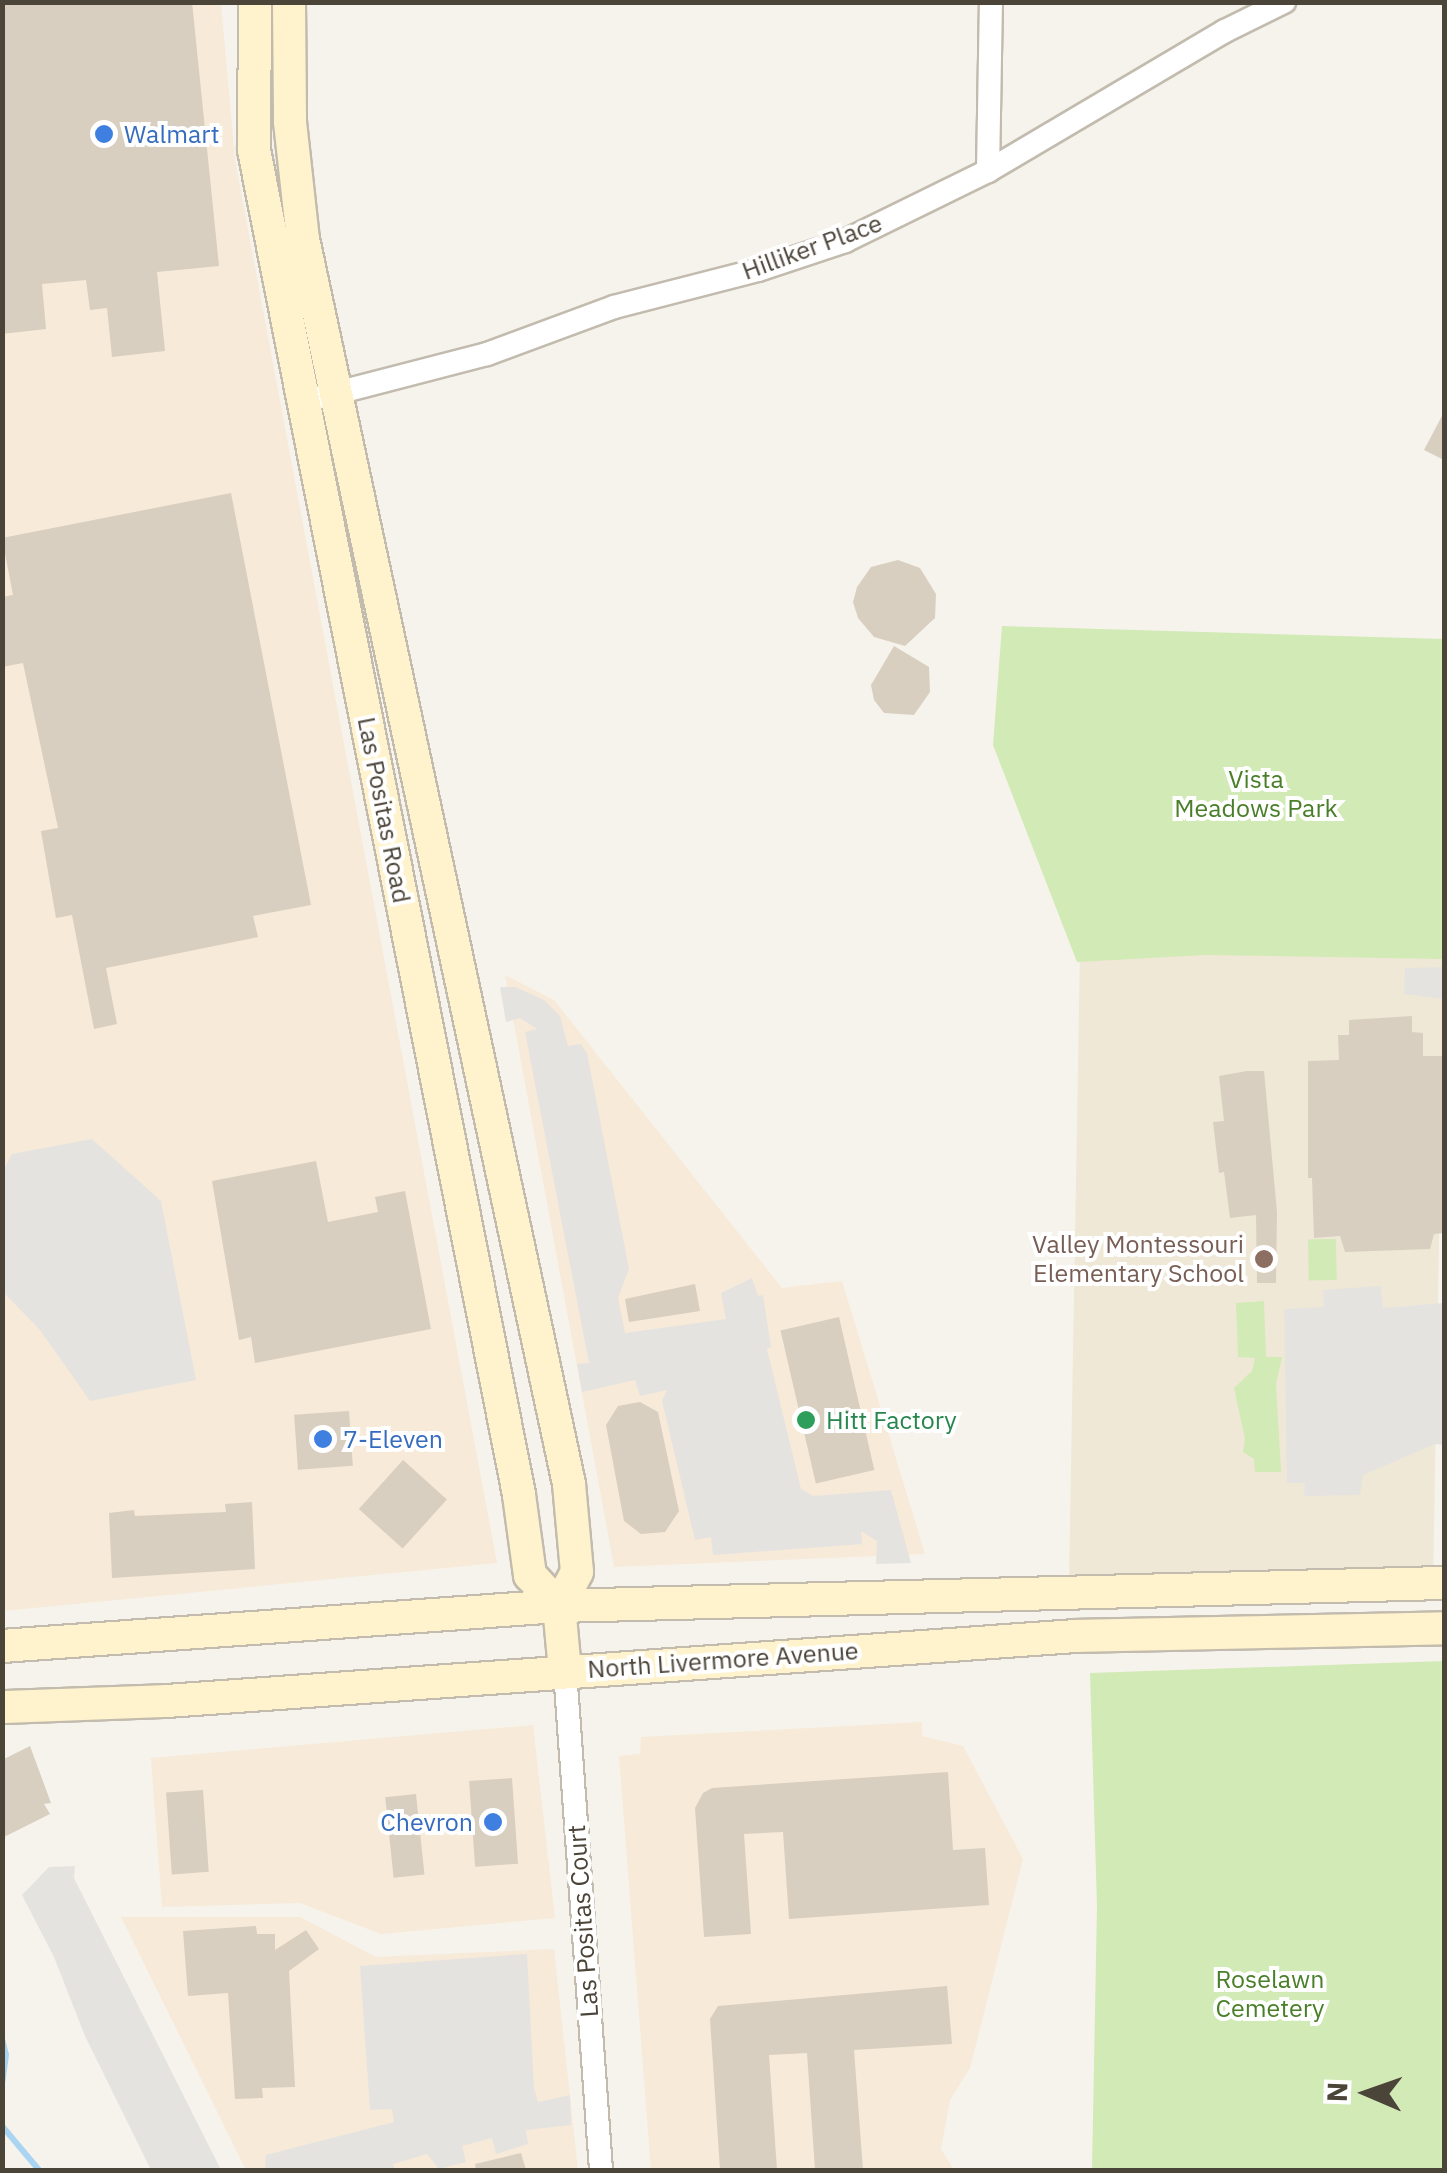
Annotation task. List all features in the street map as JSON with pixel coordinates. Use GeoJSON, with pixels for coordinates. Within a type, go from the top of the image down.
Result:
{"type":"FeatureCollection","features":[{"type":"Feature","properties":{"kind":"main road","name":"Las Positas Road"},"geometry":{"type":"LineString","coordinates":[[255,2],[254,150],[519,1495],[530,1574],[558,1606]]}},
{"type":"Feature","properties":{"kind":"main road","name":"Las Positas Road"},"geometry":{"type":"LineString","coordinates":[[289,2],[290,122],[302,239],[569,1484],[577,1572],[558,1606],[564,1671]]}},
{"type":"Feature","properties":{"kind":"main road"},"geometry":{"type":"LineString","coordinates":[[2,1646],[558,1606],[1444,1583]]}},
{"type":"Feature","properties":{"kind":"main road","name":"North Livermore Avenue"},"geometry":{"type":"LineString","coordinates":[[2,1707],[167,1702],[1076,1636],[1444,1628]]}},
{"type":"Feature","properties":{"kind":"street"},"geometry":{"type":"LineString","coordinates":[[988,172],[991,2]]}},
{"type":"Feature","properties":{"kind":"street","name":"Hilliker Place"},"geometry":{"type":"LineString","coordinates":[[303,400],[487,354],[614,307],[845,241],[988,172],[1225,31],[1284,2]]}},
{"type":"Feature","properties":{"kind":"street","name":"Las Positas Court"},"geometry":{"type":"LineString","coordinates":[[564,1671],[601,2170]]}},
{"type":"Feature","properties":{"kind":"shaded area"},"geometry":{"type":"Polygon","coordinates":[[[3,3],[221,3],[235,160],[497,1563],[3,1611],[3,3]]]}},
{"type":"Feature","properties":{"kind":"shaded area","name":"Valley Montessouri Elementary School"},"geometry":{"type":"Polygon","coordinates":[[[1080,952],[1444,958],[1433,1582],[1069,1576],[1080,952]]]}},
{"type":"Feature","properties":{"kind":"shaded area"},"geometry":{"type":"Polygon","coordinates":[[[1444,967],[1444,999],[1404,994],[1405,968],[1444,967]]]}},
{"type":"Feature","properties":{"kind":"shaded area"},"geometry":{"type":"Polygon","coordinates":[[[505,975],[554,1000],[782,1288],[842,1281],[925,1554],[614,1567],[505,975]]]}},
{"type":"Feature","properties":{"kind":"shaded area"},"geometry":{"type":"Polygon","coordinates":[[[500,987],[515,987],[544,1000],[560,1016],[568,1046],[581,1044],[587,1053],[629,1269],[618,1298],[625,1333],[726,1319],[721,1293],[752,1278],[758,1296],[763,1295],[771,1347],[767,1349],[801,1489],[813,1496],[891,1490],[911,1563],[876,1564],[877,1541],[861,1531],[862,1544],[713,1555],[711,1537],[695,1540],[662,1401],[667,1390],[640,1396],[635,1380],[582,1392],[577,1364],[589,1363],[525,1032],[537,1029],[520,1018],[506,1022],[500,987]]]}},
{"type":"Feature","properties":{"kind":"shaded area"},"geometry":{"type":"Polygon","coordinates":[[[92,1139],[161,1201],[196,1380],[90,1401],[40,1330],[3,1292],[3,1171],[12,1154],[92,1139]]]}},
{"type":"Feature","properties":{"kind":"shaded area"},"geometry":{"type":"Polygon","coordinates":[[[1381,1286],[1383,1308],[1444,1303],[1444,1445],[1435,1444],[1363,1475],[1360,1495],[1304,1496],[1305,1483],[1287,1483],[1284,1309],[1324,1307],[1323,1290],[1381,1286]]]}},
{"type":"Feature","properties":{"kind":"shaded area"},"geometry":{"type":"Polygon","coordinates":[[[922,1722],[922,1736],[963,1746],[1023,1859],[970,2068],[950,2100],[941,2149],[954,2170],[651,2170],[619,1756],[640,1754],[641,1737],[922,1722]]]}},
{"type":"Feature","properties":{"kind":"shaded area"},"geometry":{"type":"Polygon","coordinates":[[[533,1725],[555,1918],[381,1934],[300,1903],[162,1907],[151,1758],[533,1725]]]}},
{"type":"Feature","properties":{"kind":"shaded area"},"geometry":{"type":"Polygon","coordinates":[[[75,1866],[74,1878],[221,2170],[151,2170],[85,2036],[54,1957],[22,1895],[49,1867],[75,1866]]]}},
{"type":"Feature","properties":{"kind":"shaded area"},"geometry":{"type":"Polygon","coordinates":[[[121,1917],[300,1917],[376,1957],[554,1949],[578,2170],[246,2170],[121,1917]]]}},
{"type":"Feature","properties":{"kind":"shaded area"},"geometry":{"type":"Polygon","coordinates":[[[527,1954],[534,2088],[538,2102],[570,2095],[571,2125],[526,2130],[528,2144],[496,2154],[492,2138],[462,2146],[466,2162],[439,2169],[427,2154],[393,2164],[395,2170],[265,2170],[266,2155],[394,2122],[392,2109],[370,2110],[360,1966],[527,1954]]]}},
{"type":"Feature","properties":{"kind":"green space","name":"Vista Meadows Park"},"geometry":{"type":"Polygon","coordinates":[[[1002,626],[1444,639],[1444,959],[1205,955],[1077,962],[993,745],[1002,626]]]}},
{"type":"Feature","properties":{"kind":"green space"},"geometry":{"type":"Polygon","coordinates":[[[1308,1239],[1336,1239],[1337,1280],[1309,1280],[1308,1239]]]}},
{"type":"Feature","properties":{"kind":"green space"},"geometry":{"type":"Polygon","coordinates":[[[1264,1301],[1266,1357],[1282,1357],[1276,1384],[1281,1472],[1255,1472],[1254,1459],[1243,1452],[1245,1439],[1234,1388],[1252,1371],[1255,1358],[1238,1357],[1236,1303],[1264,1301]]]}},
{"type":"Feature","properties":{"kind":"green space","name":"Roselawn Cemetery"},"geometry":{"type":"Polygon","coordinates":[[[1444,1661],[1444,2170],[1092,2170],[1097,1906],[1090,1673],[1444,1661]]]}},
{"type":"Feature","properties":{"kind":"building","name":"Walmart"},"geometry":{"type":"Polygon","coordinates":[[[2,2],[192,2],[219,266],[157,272],[165,351],[112,357],[107,308],[90,310],[86,280],[42,284],[46,329],[2,334],[2,2]]]}},
{"type":"Feature","properties":{"kind":"building"},"geometry":{"type":"Polygon","coordinates":[[[1444,412],[1444,460],[1424,450],[1444,412]]]}},
{"type":"Feature","properties":{"kind":"building"},"geometry":{"type":"Polygon","coordinates":[[[231,493],[311,905],[253,916],[258,937],[106,968],[117,1024],[94,1029],[72,915],[56,918],[41,831],[58,828],[23,663],[2,667],[2,597],[13,595],[2,538],[231,493]]]}},
{"type":"Feature","properties":{"kind":"building"},"geometry":{"type":"Polygon","coordinates":[[[898,560],[920,568],[936,594],[935,618],[905,646],[874,637],[858,618],[853,602],[857,587],[871,567],[898,560]]]}},
{"type":"Feature","properties":{"kind":"building"},"geometry":{"type":"Polygon","coordinates":[[[894,646],[929,667],[930,692],[914,715],[884,713],[874,700],[871,685],[894,646]]]}},
{"type":"Feature","properties":{"kind":"building"},"geometry":{"type":"Polygon","coordinates":[[[1412,1016],[1412,1032],[1423,1033],[1423,1056],[1444,1056],[1444,1233],[1434,1234],[1430,1249],[1345,1252],[1340,1236],[1314,1238],[1312,1178],[1308,1178],[1308,1061],[1339,1060],[1338,1035],[1349,1035],[1349,1020],[1412,1016]]]}},
{"type":"Feature","properties":{"kind":"building"},"geometry":{"type":"Polygon","coordinates":[[[1264,1071],[1277,1212],[1276,1283],[1257,1283],[1256,1215],[1230,1218],[1224,1172],[1219,1173],[1213,1122],[1224,1121],[1219,1076],[1264,1071]]]}},
{"type":"Feature","properties":{"kind":"building"},"geometry":{"type":"Polygon","coordinates":[[[316,1161],[328,1222],[378,1212],[375,1197],[405,1191],[431,1329],[255,1363],[251,1337],[239,1340],[212,1181],[316,1161]]]}},
{"type":"Feature","properties":{"kind":"building"},"geometry":{"type":"Polygon","coordinates":[[[695,1284],[700,1311],[629,1322],[625,1299],[695,1284]]]}},
{"type":"Feature","properties":{"kind":"building"},"geometry":{"type":"Polygon","coordinates":[[[839,1317],[874,1470],[816,1483],[781,1330],[839,1317]]]}},
{"type":"Feature","properties":{"kind":"building"},"geometry":{"type":"Polygon","coordinates":[[[640,1402],[658,1412],[679,1511],[665,1532],[641,1534],[624,1521],[606,1425],[618,1406],[640,1402]]]}},
{"type":"Feature","properties":{"kind":"building","name":"7-Eleven"},"geometry":{"type":"Polygon","coordinates":[[[349,1411],[353,1466],[298,1470],[294,1415],[349,1411]]]}},
{"type":"Feature","properties":{"kind":"building","name":"7-Eleven"},"geometry":{"type":"Polygon","coordinates":[[[403,1460],[447,1499],[403,1549],[359,1509],[403,1460]]]}},
{"type":"Feature","properties":{"kind":"building"},"geometry":{"type":"Polygon","coordinates":[[[252,1502],[255,1569],[112,1578],[109,1513],[134,1510],[135,1516],[226,1512],[225,1504],[252,1502]]]}},
{"type":"Feature","properties":{"kind":"building"},"geometry":{"type":"Polygon","coordinates":[[[30,1746],[51,1803],[44,1804],[50,1814],[2,1838],[2,1760],[30,1746]]]}},
{"type":"Feature","properties":{"kind":"building"},"geometry":{"type":"Polygon","coordinates":[[[948,1772],[953,1850],[985,1848],[989,1905],[789,1919],[783,1832],[744,1834],[751,1934],[704,1937],[695,1808],[703,1793],[712,1788],[948,1772]]]}},
{"type":"Feature","properties":{"kind":"building","name":"Chevron"},"geometry":{"type":"Polygon","coordinates":[[[512,1778],[518,1864],[475,1867],[469,1781],[512,1778]]]}},
{"type":"Feature","properties":{"kind":"building"},"geometry":{"type":"Polygon","coordinates":[[[203,1790],[209,1872],[172,1874],[166,1793],[203,1790]]]}},
{"type":"Feature","properties":{"kind":"building","name":"Chevron"},"geometry":{"type":"Polygon","coordinates":[[[416,1794],[424,1875],[394,1878],[385,1797],[416,1794]]]}},
{"type":"Feature","properties":{"kind":"building"},"geometry":{"type":"Polygon","coordinates":[[[256,1926],[257,1934],[275,1934],[275,1950],[306,1930],[319,1949],[289,1971],[295,2087],[262,2088],[263,2098],[235,2099],[228,1993],[188,1996],[183,1931],[256,1926]]]}},
{"type":"Feature","properties":{"kind":"building"},"geometry":{"type":"Polygon","coordinates":[[[947,1986],[952,2044],[854,2050],[863,2170],[815,2170],[807,2053],[769,2055],[777,2170],[720,2170],[710,2019],[718,2006],[947,1986]]]}},
{"type":"Feature","properties":{"kind":"building"},"geometry":{"type":"Polygon","coordinates":[[[521,2153],[526,2170],[476,2170],[475,2164],[521,2153]]]}},
{"type":"Feature","properties":{"kind":"waterway"},"geometry":{"type":"LineString","coordinates":[[2,2039],[6,2055],[2,2085]]}},
{"type":"Feature","properties":{"kind":"waterway"},"geometry":{"type":"LineString","coordinates":[[2,2126],[39,2170]]}},
{"type":"Feature","properties":{"kind":"place","name":"Walmart"},"geometry":{"type":"Point","coordinates":[104,134]}},
{"type":"Feature","properties":{"kind":"place","name":"Valley Montessouri Elementary School"},"geometry":{"type":"Point","coordinates":[1264,1259]}},
{"type":"Feature","properties":{"kind":"place","name":"Hitt Factory"},"geometry":{"type":"Point","coordinates":[806,1420]}},
{"type":"Feature","properties":{"kind":"place","name":"7-Eleven"},"geometry":{"type":"Point","coordinates":[323,1439]}},
{"type":"Feature","properties":{"kind":"place","name":"Chevron"},"geometry":{"type":"Point","coordinates":[493,1822]}}]}
